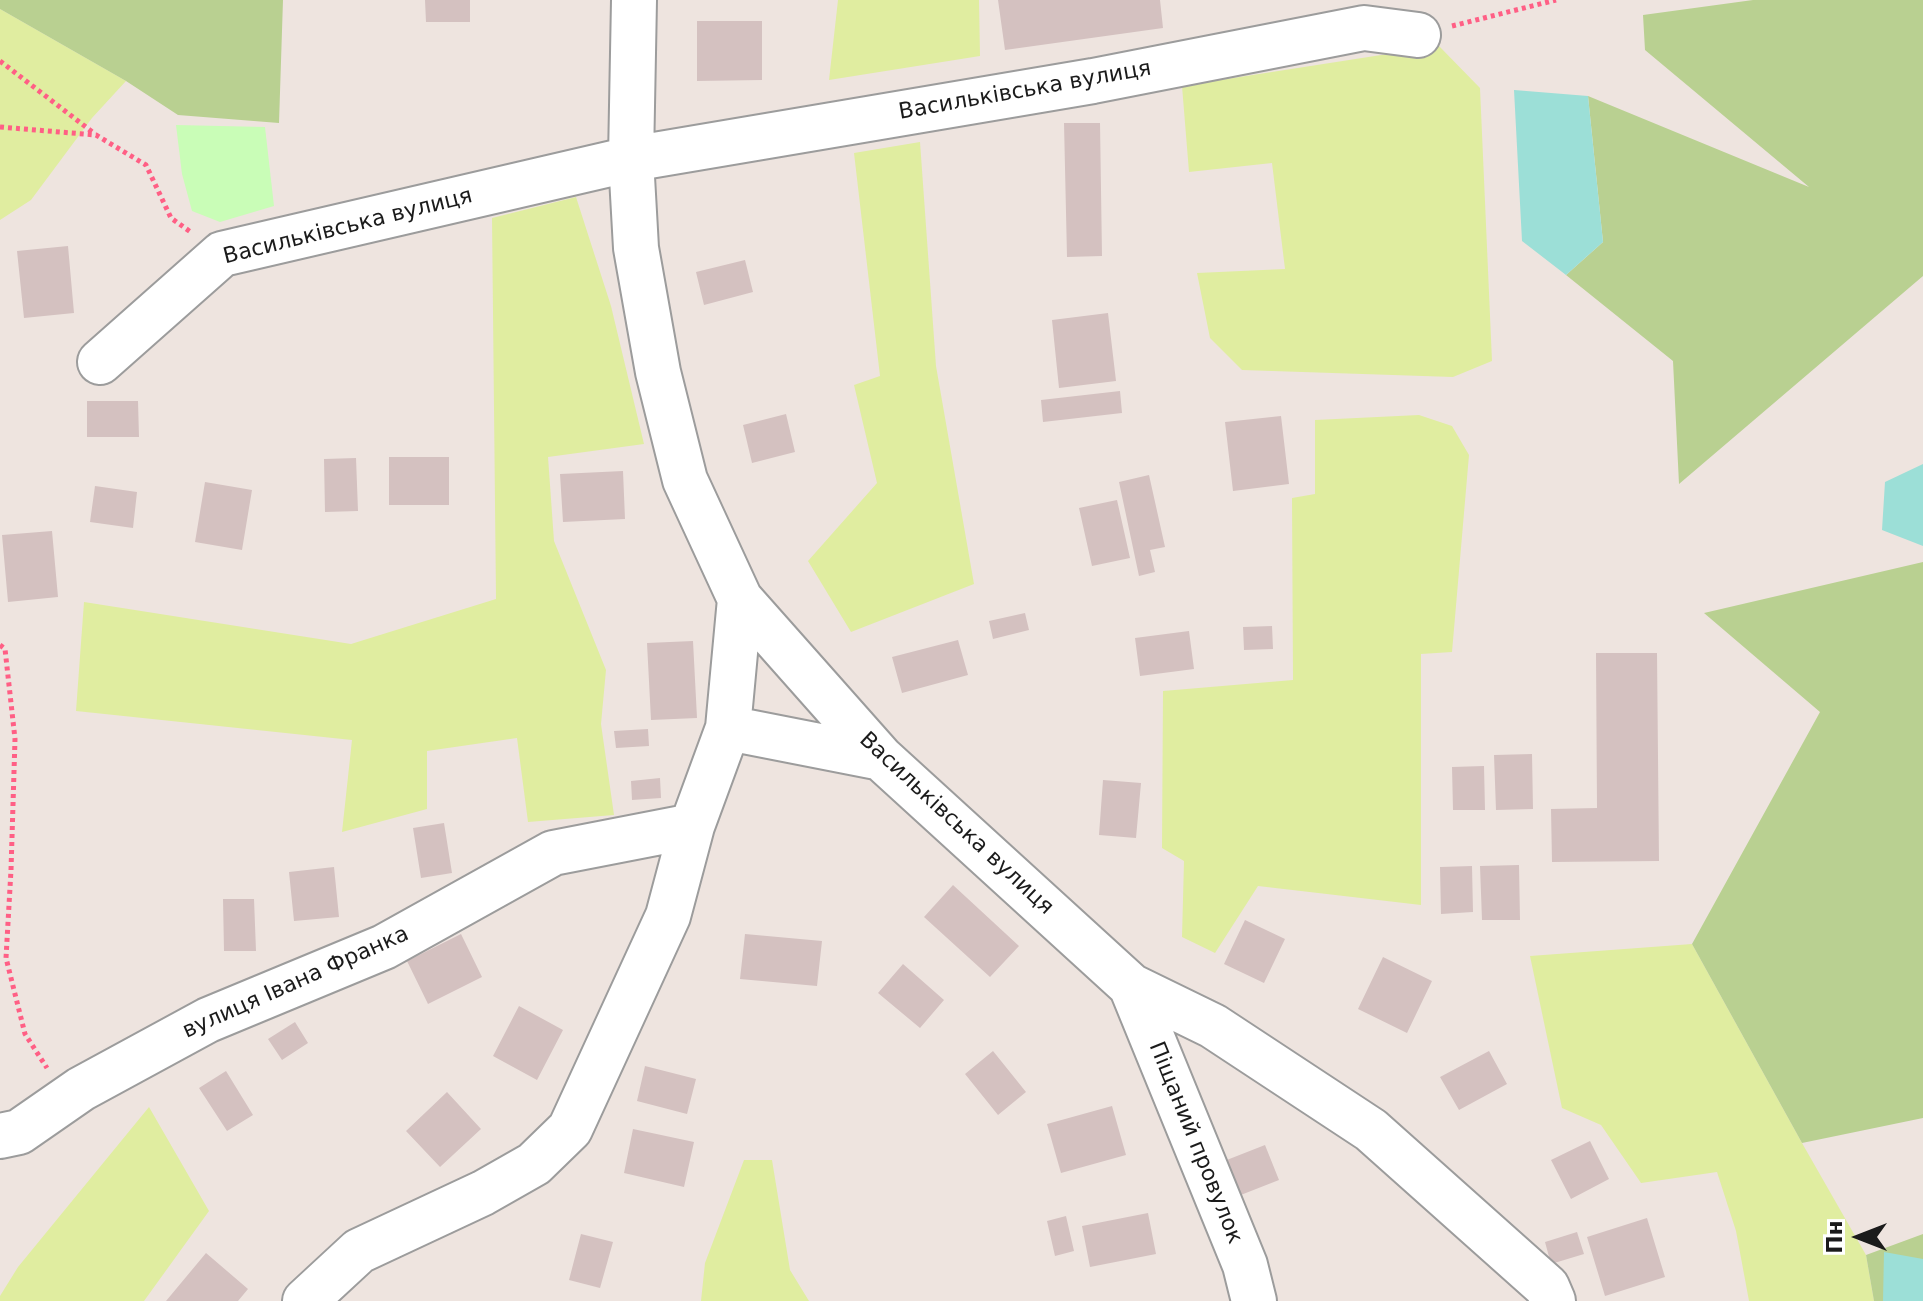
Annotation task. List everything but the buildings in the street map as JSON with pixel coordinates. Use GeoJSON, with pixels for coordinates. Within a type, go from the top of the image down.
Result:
{"type":"FeatureCollection","features":[{"type":"Feature","properties":{"kind":"street","name":"Васильківська вулиця"},"geometry":{"type":"LineString","coordinates":[[634,0],[631,159],[636,248],[662,388],[685,480],[740,599],[881,758],[1131,986],[1213,1026],[1371,1130],[1547,1287],[1553,1301]]}},
{"type":"Feature","properties":{"kind":"street","name":"Васильківська вулиця"},"geometry":{"type":"LineString","coordinates":[[100,362],[222,254],[631,159],[1093,81],[1370,14],[1418,35]]}},
{"type":"Feature","properties":{"kind":"street"},"geometry":{"type":"LineString","coordinates":[[305,1301],[359,1251],[496,1186],[534,1164],[570,1129],[668,916],[692,826],[728,728],[740,599]]}},
{"type":"Feature","properties":{"kind":"street"},"geometry":{"type":"LineString","coordinates":[[728,728],[881,758]]}},
{"type":"Feature","properties":{"kind":"street","name":"вулиця Івана Франка"},"geometry":{"type":"LineString","coordinates":[[0,1136],[19,1132],[81,1089],[208,1020],[384,947],[553,853],[692,826]]}},
{"type":"Feature","properties":{"kind":"street","name":"Піщаний провулок"},"geometry":{"type":"LineString","coordinates":[[1131,986],[1245,1265],[1254,1301]]}},
{"type":"Feature","properties":{"kind":"path"},"geometry":{"type":"LineString","coordinates":[[1418,35],[1556,0]]}},
{"type":"Feature","properties":{"kind":"path"},"geometry":{"type":"LineString","coordinates":[[0,61],[96,135],[146,165],[171,218],[222,254]]}},
{"type":"Feature","properties":{"kind":"path"},"geometry":{"type":"LineString","coordinates":[[0,127],[96,135]]}},
{"type":"Feature","properties":{"kind":"path"},"geometry":{"type":"LineString","coordinates":[[0,645],[5,649],[15,739],[6,958],[25,1034],[51,1076],[81,1089]]}},
{"type":"Feature","properties":{"kind":"path"},"geometry":{"type":"LineString","coordinates":[[0,870],[11,870]]}},
{"type":"Feature","properties":{"kind":"green space"},"geometry":{"type":"Polygon","coordinates":[[[0,0],[283,0],[279,123],[178,115],[126,81],[0,9],[0,0]]]}},
{"type":"Feature","properties":{"kind":"green space"},"geometry":{"type":"Polygon","coordinates":[[[838,0],[979,0],[980,56],[829,80],[838,0]]]}},
{"type":"Feature","properties":{"kind":"green space"},"geometry":{"type":"Polygon","coordinates":[[[1753,0],[1923,0],[1923,276],[1679,484],[1673,361],[1566,275],[1603,242],[1588,96],[1809,187],[1645,50],[1643,15],[1753,0]]]}},
{"type":"Feature","properties":{"kind":"green space"},"geometry":{"type":"Polygon","coordinates":[[[0,9],[126,81],[92,118],[31,200],[0,220],[0,9]]]}},
{"type":"Feature","properties":{"kind":"green space"},"geometry":{"type":"Polygon","coordinates":[[[1439,46],[1480,88],[1492,361],[1453,377],[1242,370],[1210,338],[1197,273],[1285,269],[1272,163],[1189,172],[1182,86],[1439,46]]]}},
{"type":"Feature","properties":{"kind":"green space"},"geometry":{"type":"Polygon","coordinates":[[[176,125],[265,127],[274,206],[220,222],[192,211],[182,174],[176,125]]]}},
{"type":"Feature","properties":{"kind":"green space"},"geometry":{"type":"Polygon","coordinates":[[[920,142],[936,366],[974,584],[851,632],[808,561],[877,483],[854,385],[880,376],[854,153],[920,142]]]}},
{"type":"Feature","properties":{"kind":"green space"},"geometry":{"type":"Polygon","coordinates":[[[576,197],[611,306],[644,444],[548,457],[554,541],[606,670],[601,724],[614,815],[528,822],[517,738],[427,751],[427,809],[342,832],[352,740],[76,711],[84,602],[351,644],[496,599],[492,218],[576,197]]]}},
{"type":"Feature","properties":{"kind":"green space"},"geometry":{"type":"Polygon","coordinates":[[[1419,415],[1452,426],[1469,455],[1452,652],[1421,654],[1421,905],[1258,886],[1215,953],[1182,937],[1184,861],[1162,848],[1163,691],[1293,680],[1292,498],[1315,494],[1315,420],[1419,415]]]}},
{"type":"Feature","properties":{"kind":"green space"},"geometry":{"type":"Polygon","coordinates":[[[1923,562],[1923,1118],[1802,1143],[1692,944],[1820,712],[1704,613],[1923,562]]]}},
{"type":"Feature","properties":{"kind":"green space"},"geometry":{"type":"Polygon","coordinates":[[[1692,944],[1866,1255],[1874,1301],[1749,1301],[1736,1231],[1717,1172],[1641,1183],[1601,1125],[1562,1108],[1530,956],[1692,944]]]}},
{"type":"Feature","properties":{"kind":"green space"},"geometry":{"type":"Polygon","coordinates":[[[149,1107],[209,1211],[144,1301],[0,1301],[18,1267],[149,1107]]]}},
{"type":"Feature","properties":{"kind":"green space"},"geometry":{"type":"Polygon","coordinates":[[[744,1160],[772,1160],[790,1270],[809,1301],[701,1301],[705,1263],[744,1160]]]}},
{"type":"Feature","properties":{"kind":"green space"},"geometry":{"type":"Polygon","coordinates":[[[1923,1234],[1923,1301],[1874,1301],[1866,1255],[1923,1234]]]}},
{"type":"Feature","properties":{"kind":"water"},"geometry":{"type":"Polygon","coordinates":[[[1514,90],[1588,96],[1603,242],[1566,275],[1522,241],[1514,90]]]}},
{"type":"Feature","properties":{"kind":"water"},"geometry":{"type":"Polygon","coordinates":[[[1923,464],[1923,546],[1882,530],[1885,482],[1923,464]]]}},
{"type":"Feature","properties":{"kind":"water"},"geometry":{"type":"Polygon","coordinates":[[[1884,1252],[1923,1259],[1923,1301],[1883,1301],[1884,1252]]]}}]}
